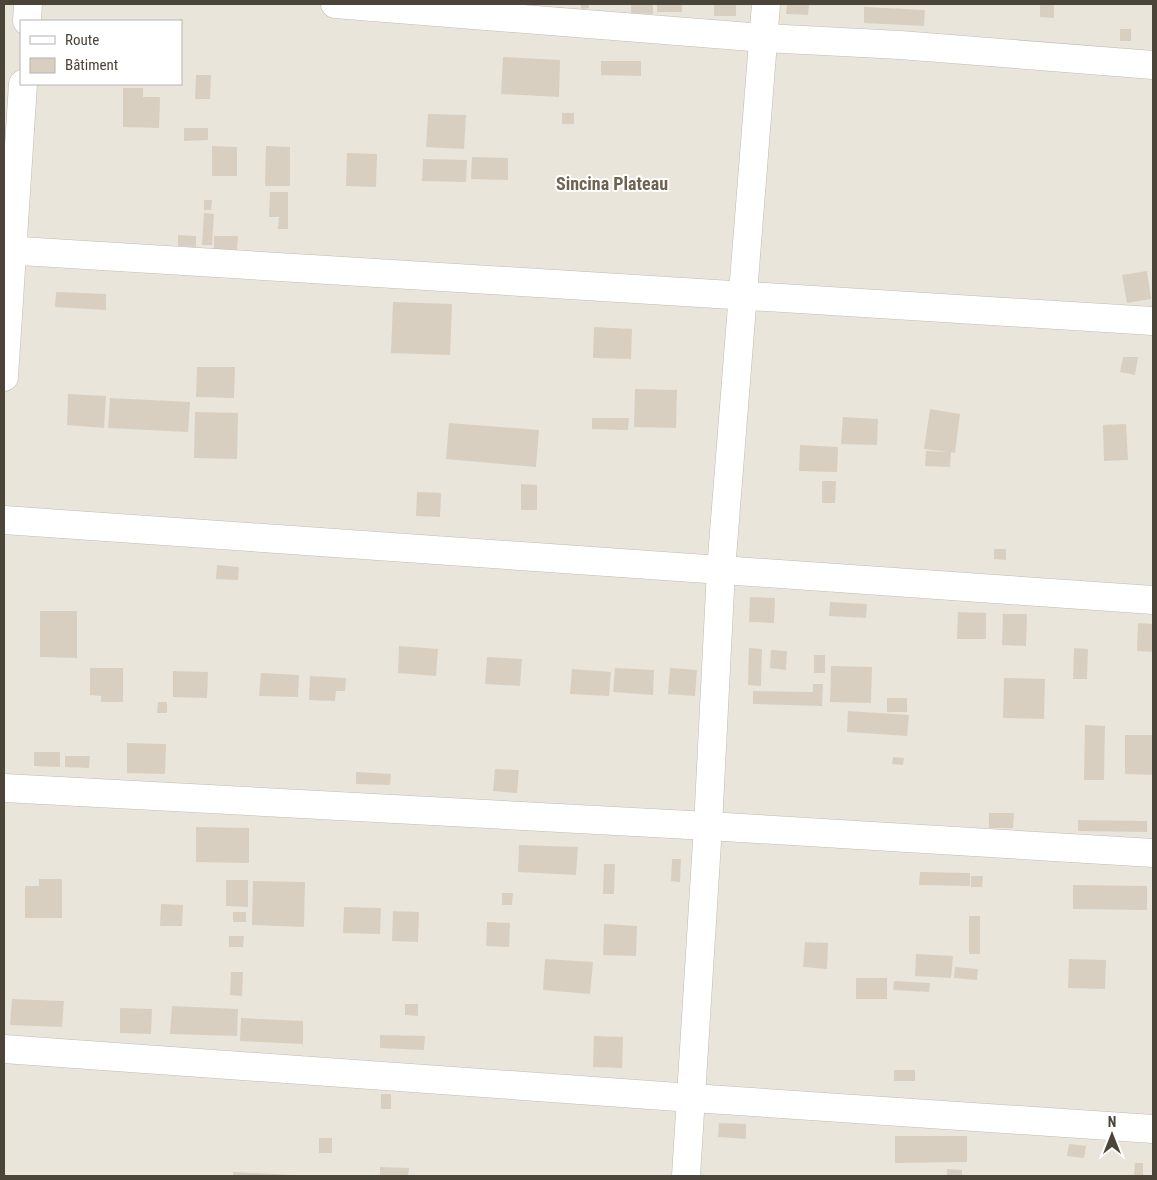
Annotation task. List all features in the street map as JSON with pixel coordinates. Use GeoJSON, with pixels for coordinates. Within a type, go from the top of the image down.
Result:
{"type":"FeatureCollection","features":[{"type":"Feature","properties":{"kind":"street"},"geometry":{"type":"LineString","coordinates":[[27,20],[28,4]]}},
{"type":"Feature","properties":{"kind":"street"},"geometry":{"type":"LineString","coordinates":[[335,4],[765,38],[900,45],[1153,65]]}},
{"type":"Feature","properties":{"kind":"street"},"geometry":{"type":"LineString","coordinates":[[686,1176],[722,570],[765,38],[766,4]]}},
{"type":"Feature","properties":{"kind":"street"},"geometry":{"type":"LineString","coordinates":[[4,377],[8,250],[23,85]]}},
{"type":"Feature","properties":{"kind":"street"},"geometry":{"type":"LineString","coordinates":[[8,250],[1153,321]]}},
{"type":"Feature","properties":{"kind":"street"},"geometry":{"type":"LineString","coordinates":[[4,520],[1153,600]]}},
{"type":"Feature","properties":{"kind":"street"},"geometry":{"type":"LineString","coordinates":[[4,788],[1153,852]]}},
{"type":"Feature","properties":{"kind":"street"},"geometry":{"type":"LineString","coordinates":[[4,1050],[1153,1129]]}},
{"type":"Feature","properties":{"kind":"shaded area"},"geometry":{"type":"Polygon","coordinates":[[[4,4],[1153,4],[1153,1176],[4,1176],[4,4]]]}},
{"type":"Feature","properties":{"kind":"building"},"geometry":{"type":"Polygon","coordinates":[[[581,4],[589,4],[589,8],[581,9],[581,4]]]}},
{"type":"Feature","properties":{"kind":"building"},"geometry":{"type":"Polygon","coordinates":[[[631,4],[653,4],[653,14],[631,13],[631,4]]]}},
{"type":"Feature","properties":{"kind":"building"},"geometry":{"type":"Polygon","coordinates":[[[657,4],[682,4],[682,12],[657,12],[657,4]]]}},
{"type":"Feature","properties":{"kind":"building"},"geometry":{"type":"Polygon","coordinates":[[[714,4],[736,4],[736,16],[714,16],[714,4]]]}},
{"type":"Feature","properties":{"kind":"building"},"geometry":{"type":"Polygon","coordinates":[[[787,4],[809,4],[808,15],[786,14],[787,4]]]}},
{"type":"Feature","properties":{"kind":"building"},"geometry":{"type":"Polygon","coordinates":[[[1040,4],[1054,4],[1054,18],[1040,17],[1040,4]]]}},
{"type":"Feature","properties":{"kind":"building"},"geometry":{"type":"Polygon","coordinates":[[[864,7],[925,10],[924,26],[864,23],[864,7]]]}},
{"type":"Feature","properties":{"kind":"building"},"geometry":{"type":"Polygon","coordinates":[[[1120,29],[1131,29],[1131,41],[1120,41],[1120,29]]]}},
{"type":"Feature","properties":{"kind":"building"},"geometry":{"type":"Polygon","coordinates":[[[503,57],[560,60],[559,97],[501,94],[503,57]]]}},
{"type":"Feature","properties":{"kind":"building"},"geometry":{"type":"Polygon","coordinates":[[[601,61],[641,61],[641,76],[601,75],[601,61]]]}},
{"type":"Feature","properties":{"kind":"building"},"geometry":{"type":"Polygon","coordinates":[[[196,75],[211,75],[210,99],[195,99],[196,75]]]}},
{"type":"Feature","properties":{"kind":"building"},"geometry":{"type":"Polygon","coordinates":[[[123,88],[143,88],[143,97],[160,97],[159,128],[123,127],[123,88]]]}},
{"type":"Feature","properties":{"kind":"building"},"geometry":{"type":"Polygon","coordinates":[[[562,113],[574,113],[574,124],[562,124],[562,113]]]}},
{"type":"Feature","properties":{"kind":"building"},"geometry":{"type":"Polygon","coordinates":[[[428,114],[466,115],[464,149],[426,147],[428,114]]]}},
{"type":"Feature","properties":{"kind":"building"},"geometry":{"type":"Polygon","coordinates":[[[184,128],[208,128],[208,140],[184,141],[184,128]]]}},
{"type":"Feature","properties":{"kind":"building"},"geometry":{"type":"Polygon","coordinates":[[[212,146],[237,147],[237,176],[212,176],[212,146]]]}},
{"type":"Feature","properties":{"kind":"building"},"geometry":{"type":"Polygon","coordinates":[[[266,146],[290,147],[290,186],[265,186],[266,146]]]}},
{"type":"Feature","properties":{"kind":"building"},"geometry":{"type":"Polygon","coordinates":[[[347,153],[377,154],[376,187],[346,186],[347,153]]]}},
{"type":"Feature","properties":{"kind":"building"},"geometry":{"type":"Polygon","coordinates":[[[472,157],[508,158],[508,180],[471,179],[472,157]]]}},
{"type":"Feature","properties":{"kind":"building"},"geometry":{"type":"Polygon","coordinates":[[[423,159],[467,160],[466,182],[422,181],[423,159]]]}},
{"type":"Feature","properties":{"kind":"building"},"geometry":{"type":"Polygon","coordinates":[[[270,192],[288,192],[288,229],[278,229],[279,217],[269,217],[270,192]]]}},
{"type":"Feature","properties":{"kind":"building"},"geometry":{"type":"Polygon","coordinates":[[[204,200],[212,200],[211,210],[204,210],[204,200]]]}},
{"type":"Feature","properties":{"kind":"building"},"geometry":{"type":"Polygon","coordinates":[[[204,213],[214,214],[212,245],[202,245],[204,213]]]}},
{"type":"Feature","properties":{"kind":"building"},"geometry":{"type":"Polygon","coordinates":[[[178,235],[196,236],[196,247],[178,246],[178,235]]]}},
{"type":"Feature","properties":{"kind":"building"},"geometry":{"type":"Polygon","coordinates":[[[214,236],[238,236],[237,250],[214,249],[214,236]]]}},
{"type":"Feature","properties":{"kind":"building"},"geometry":{"type":"Polygon","coordinates":[[[1147,271],[1151,299],[1127,303],[1122,275],[1147,271]]]}},
{"type":"Feature","properties":{"kind":"building"},"geometry":{"type":"Polygon","coordinates":[[[56,292],[106,294],[106,310],[55,307],[56,292]]]}},
{"type":"Feature","properties":{"kind":"building"},"geometry":{"type":"Polygon","coordinates":[[[393,302],[452,304],[450,355],[391,353],[393,302]]]}},
{"type":"Feature","properties":{"kind":"building"},"geometry":{"type":"Polygon","coordinates":[[[594,327],[632,329],[631,359],[593,358],[594,327]]]}},
{"type":"Feature","properties":{"kind":"building"},"geometry":{"type":"Polygon","coordinates":[[[1123,357],[1138,357],[1135,375],[1120,372],[1123,357]]]}},
{"type":"Feature","properties":{"kind":"building"},"geometry":{"type":"Polygon","coordinates":[[[197,367],[235,367],[234,398],[196,397],[197,367]]]}},
{"type":"Feature","properties":{"kind":"building"},"geometry":{"type":"Polygon","coordinates":[[[635,389],[677,390],[676,428],[634,427],[635,389]]]}},
{"type":"Feature","properties":{"kind":"building"},"geometry":{"type":"Polygon","coordinates":[[[68,394],[106,396],[104,428],[67,425],[68,394]]]}},
{"type":"Feature","properties":{"kind":"building"},"geometry":{"type":"Polygon","coordinates":[[[110,398],[190,402],[188,432],[108,428],[110,398]]]}},
{"type":"Feature","properties":{"kind":"building"},"geometry":{"type":"Polygon","coordinates":[[[930,409],[960,414],[955,453],[951,452],[950,467],[925,466],[926,451],[949,452],[924,449],[930,409]]]}},
{"type":"Feature","properties":{"kind":"building"},"geometry":{"type":"Polygon","coordinates":[[[195,412],[238,413],[237,459],[194,458],[195,412]]]}},
{"type":"Feature","properties":{"kind":"building"},"geometry":{"type":"Polygon","coordinates":[[[843,417],[878,419],[877,445],[841,444],[843,417]]]}},
{"type":"Feature","properties":{"kind":"building"},"geometry":{"type":"Polygon","coordinates":[[[592,418],[629,418],[628,430],[592,429],[592,418]]]}},
{"type":"Feature","properties":{"kind":"building"},"geometry":{"type":"Polygon","coordinates":[[[449,423],[539,430],[536,467],[446,459],[449,423]]]}},
{"type":"Feature","properties":{"kind":"building"},"geometry":{"type":"Polygon","coordinates":[[[1126,424],[1128,460],[1104,461],[1103,425],[1126,424]]]}},
{"type":"Feature","properties":{"kind":"building"},"geometry":{"type":"Polygon","coordinates":[[[800,445],[838,447],[837,472],[799,471],[800,445]]]}},
{"type":"Feature","properties":{"kind":"building"},"geometry":{"type":"Polygon","coordinates":[[[822,481],[836,481],[835,503],[822,503],[822,481]]]}},
{"type":"Feature","properties":{"kind":"building"},"geometry":{"type":"Polygon","coordinates":[[[521,484],[537,485],[537,510],[521,510],[521,484]]]}},
{"type":"Feature","properties":{"kind":"building"},"geometry":{"type":"Polygon","coordinates":[[[417,492],[441,493],[440,517],[416,516],[417,492]]]}},
{"type":"Feature","properties":{"kind":"building"},"geometry":{"type":"Polygon","coordinates":[[[994,549],[1006,549],[1006,560],[994,559],[994,549]]]}},
{"type":"Feature","properties":{"kind":"building"},"geometry":{"type":"Polygon","coordinates":[[[217,565],[239,567],[238,580],[216,579],[217,565]]]}},
{"type":"Feature","properties":{"kind":"building"},"geometry":{"type":"Polygon","coordinates":[[[750,597],[775,598],[774,623],[749,622],[750,597]]]}},
{"type":"Feature","properties":{"kind":"building"},"geometry":{"type":"Polygon","coordinates":[[[830,602],[867,604],[866,618],[829,616],[830,602]]]}},
{"type":"Feature","properties":{"kind":"building"},"geometry":{"type":"Polygon","coordinates":[[[40,611],[77,611],[77,658],[40,657],[40,611]]]}},
{"type":"Feature","properties":{"kind":"building"},"geometry":{"type":"Polygon","coordinates":[[[958,612],[986,613],[986,639],[957,639],[958,612]]]}},
{"type":"Feature","properties":{"kind":"building"},"geometry":{"type":"Polygon","coordinates":[[[1003,614],[1027,614],[1026,646],[1002,645],[1003,614]]]}},
{"type":"Feature","properties":{"kind":"building"},"geometry":{"type":"Polygon","coordinates":[[[1138,623],[1153,624],[1153,652],[1137,651],[1138,623]]]}},
{"type":"Feature","properties":{"kind":"building"},"geometry":{"type":"Polygon","coordinates":[[[399,646],[438,649],[436,676],[398,673],[399,646]]]}},
{"type":"Feature","properties":{"kind":"building"},"geometry":{"type":"Polygon","coordinates":[[[749,648],[762,649],[761,686],[748,685],[749,648]]]}},
{"type":"Feature","properties":{"kind":"building"},"geometry":{"type":"Polygon","coordinates":[[[1074,648],[1088,649],[1087,679],[1073,679],[1074,648]]]}},
{"type":"Feature","properties":{"kind":"building"},"geometry":{"type":"Polygon","coordinates":[[[771,650],[787,651],[786,670],[770,668],[771,650]]]}},
{"type":"Feature","properties":{"kind":"building"},"geometry":{"type":"Polygon","coordinates":[[[814,655],[825,655],[825,673],[814,673],[814,655]]]}},
{"type":"Feature","properties":{"kind":"building"},"geometry":{"type":"Polygon","coordinates":[[[487,657],[522,659],[520,686],[485,684],[487,657]]]}},
{"type":"Feature","properties":{"kind":"building"},"geometry":{"type":"Polygon","coordinates":[[[831,666],[872,667],[871,703],[830,702],[831,666]]]}},
{"type":"Feature","properties":{"kind":"building"},"geometry":{"type":"Polygon","coordinates":[[[90,668],[123,668],[123,702],[101,702],[101,696],[90,695],[90,668]]]}},
{"type":"Feature","properties":{"kind":"building"},"geometry":{"type":"Polygon","coordinates":[[[615,668],[654,670],[653,695],[613,692],[615,668]]]}},
{"type":"Feature","properties":{"kind":"building"},"geometry":{"type":"Polygon","coordinates":[[[670,668],[697,670],[695,696],[668,694],[670,668]]]}},
{"type":"Feature","properties":{"kind":"building"},"geometry":{"type":"Polygon","coordinates":[[[572,669],[611,672],[609,696],[570,694],[572,669]]]}},
{"type":"Feature","properties":{"kind":"building"},"geometry":{"type":"Polygon","coordinates":[[[173,671],[208,672],[207,698],[173,697],[173,671]]]}},
{"type":"Feature","properties":{"kind":"building"},"geometry":{"type":"Polygon","coordinates":[[[261,673],[299,675],[298,697],[259,696],[261,673]]]}},
{"type":"Feature","properties":{"kind":"building"},"geometry":{"type":"Polygon","coordinates":[[[310,676],[346,678],[345,691],[336,691],[335,701],[309,700],[310,676]]]}},
{"type":"Feature","properties":{"kind":"building"},"geometry":{"type":"Polygon","coordinates":[[[1004,678],[1045,679],[1044,719],[1003,718],[1004,678]]]}},
{"type":"Feature","properties":{"kind":"building"},"geometry":{"type":"Polygon","coordinates":[[[813,684],[823,684],[822,706],[753,704],[753,691],[813,692],[813,684]]]}},
{"type":"Feature","properties":{"kind":"building"},"geometry":{"type":"Polygon","coordinates":[[[887,698],[907,698],[907,712],[887,712],[887,698]]]}},
{"type":"Feature","properties":{"kind":"building"},"geometry":{"type":"Polygon","coordinates":[[[158,702],[167,702],[167,713],[157,713],[158,702]]]}},
{"type":"Feature","properties":{"kind":"building"},"geometry":{"type":"Polygon","coordinates":[[[848,711],[909,715],[907,736],[847,732],[848,711]]]}},
{"type":"Feature","properties":{"kind":"building"},"geometry":{"type":"Polygon","coordinates":[[[1085,725],[1105,726],[1104,780],[1084,780],[1085,725]]]}},
{"type":"Feature","properties":{"kind":"building"},"geometry":{"type":"Polygon","coordinates":[[[1125,735],[1153,735],[1153,775],[1125,774],[1125,735]]]}},
{"type":"Feature","properties":{"kind":"building"},"geometry":{"type":"Polygon","coordinates":[[[127,743],[166,744],[165,774],[127,773],[127,743]]]}},
{"type":"Feature","properties":{"kind":"building"},"geometry":{"type":"Polygon","coordinates":[[[34,752],[60,752],[60,767],[34,766],[34,752]]]}},
{"type":"Feature","properties":{"kind":"building"},"geometry":{"type":"Polygon","coordinates":[[[65,756],[90,756],[89,768],[65,767],[65,756]]]}},
{"type":"Feature","properties":{"kind":"building"},"geometry":{"type":"Polygon","coordinates":[[[893,757],[904,758],[903,765],[892,764],[893,757]]]}},
{"type":"Feature","properties":{"kind":"building"},"geometry":{"type":"Polygon","coordinates":[[[495,769],[519,770],[517,793],[493,791],[495,769]]]}},
{"type":"Feature","properties":{"kind":"building"},"geometry":{"type":"Polygon","coordinates":[[[356,772],[391,774],[390,785],[356,784],[356,772]]]}},
{"type":"Feature","properties":{"kind":"building"},"geometry":{"type":"Polygon","coordinates":[[[989,813],[1014,813],[1013,828],[989,828],[989,813]]]}},
{"type":"Feature","properties":{"kind":"building"},"geometry":{"type":"Polygon","coordinates":[[[1078,820],[1147,821],[1147,832],[1078,831],[1078,820]]]}},
{"type":"Feature","properties":{"kind":"building"},"geometry":{"type":"Polygon","coordinates":[[[196,827],[249,828],[249,863],[196,862],[196,827]]]}},
{"type":"Feature","properties":{"kind":"building"},"geometry":{"type":"Polygon","coordinates":[[[519,845],[578,847],[576,875],[518,872],[519,845]]]}},
{"type":"Feature","properties":{"kind":"building"},"geometry":{"type":"Polygon","coordinates":[[[672,859],[681,859],[680,882],[671,881],[672,859]]]}},
{"type":"Feature","properties":{"kind":"building"},"geometry":{"type":"Polygon","coordinates":[[[604,864],[615,864],[614,894],[603,894],[604,864]]]}},
{"type":"Feature","properties":{"kind":"building"},"geometry":{"type":"Polygon","coordinates":[[[920,872],[970,873],[970,886],[919,885],[920,872]]]}},
{"type":"Feature","properties":{"kind":"building"},"geometry":{"type":"Polygon","coordinates":[[[971,876],[983,876],[982,887],[971,887],[971,876]]]}},
{"type":"Feature","properties":{"kind":"building"},"geometry":{"type":"Polygon","coordinates":[[[39,879],[62,879],[62,918],[25,918],[25,886],[39,886],[39,879]]]}},
{"type":"Feature","properties":{"kind":"building"},"geometry":{"type":"Polygon","coordinates":[[[226,880],[248,880],[248,907],[226,906],[226,880]]]}},
{"type":"Feature","properties":{"kind":"building"},"geometry":{"type":"Polygon","coordinates":[[[253,881],[305,882],[304,927],[252,925],[253,881]]]}},
{"type":"Feature","properties":{"kind":"building"},"geometry":{"type":"Polygon","coordinates":[[[1073,885],[1147,886],[1147,910],[1073,909],[1073,885]]]}},
{"type":"Feature","properties":{"kind":"building"},"geometry":{"type":"Polygon","coordinates":[[[502,893],[513,893],[512,905],[502,905],[502,893]]]}},
{"type":"Feature","properties":{"kind":"building"},"geometry":{"type":"Polygon","coordinates":[[[161,904],[183,905],[182,926],[160,926],[161,904]]]}},
{"type":"Feature","properties":{"kind":"building"},"geometry":{"type":"Polygon","coordinates":[[[344,907],[381,908],[380,934],[343,933],[344,907]]]}},
{"type":"Feature","properties":{"kind":"building"},"geometry":{"type":"Polygon","coordinates":[[[393,911],[419,912],[418,942],[392,941],[393,911]]]}},
{"type":"Feature","properties":{"kind":"building"},"geometry":{"type":"Polygon","coordinates":[[[233,912],[246,912],[246,922],[233,922],[233,912]]]}},
{"type":"Feature","properties":{"kind":"building"},"geometry":{"type":"Polygon","coordinates":[[[969,916],[980,916],[980,954],[969,954],[969,916]]]}},
{"type":"Feature","properties":{"kind":"building"},"geometry":{"type":"Polygon","coordinates":[[[487,922],[510,923],[509,947],[486,946],[487,922]]]}},
{"type":"Feature","properties":{"kind":"building"},"geometry":{"type":"Polygon","coordinates":[[[604,924],[637,926],[636,956],[603,955],[604,924]]]}},
{"type":"Feature","properties":{"kind":"building"},"geometry":{"type":"Polygon","coordinates":[[[229,936],[244,936],[243,947],[229,947],[229,936]]]}},
{"type":"Feature","properties":{"kind":"building"},"geometry":{"type":"Polygon","coordinates":[[[805,942],[828,943],[827,969],[803,967],[805,942]]]}},
{"type":"Feature","properties":{"kind":"building"},"geometry":{"type":"Polygon","coordinates":[[[916,954],[953,956],[951,978],[915,976],[916,954]]]}},
{"type":"Feature","properties":{"kind":"building"},"geometry":{"type":"Polygon","coordinates":[[[545,959],[593,962],[590,994],[543,990],[545,959]]]}},
{"type":"Feature","properties":{"kind":"building"},"geometry":{"type":"Polygon","coordinates":[[[1069,959],[1106,960],[1105,989],[1068,988],[1069,959]]]}},
{"type":"Feature","properties":{"kind":"building"},"geometry":{"type":"Polygon","coordinates":[[[955,967],[978,969],[977,980],[954,978],[955,967]]]}},
{"type":"Feature","properties":{"kind":"building"},"geometry":{"type":"Polygon","coordinates":[[[231,972],[243,972],[242,996],[230,995],[231,972]]]}},
{"type":"Feature","properties":{"kind":"building"},"geometry":{"type":"Polygon","coordinates":[[[856,978],[887,978],[887,999],[856,999],[856,978]]]}},
{"type":"Feature","properties":{"kind":"building"},"geometry":{"type":"Polygon","coordinates":[[[894,981],[930,983],[929,992],[893,990],[894,981]]]}},
{"type":"Feature","properties":{"kind":"building"},"geometry":{"type":"Polygon","coordinates":[[[12,999],[64,1001],[62,1027],[10,1025],[12,999]]]}},
{"type":"Feature","properties":{"kind":"building"},"geometry":{"type":"Polygon","coordinates":[[[405,1004],[418,1004],[418,1016],[405,1015],[405,1004]]]}},
{"type":"Feature","properties":{"kind":"building"},"geometry":{"type":"Polygon","coordinates":[[[172,1006],[238,1009],[237,1036],[170,1034],[172,1006]]]}},
{"type":"Feature","properties":{"kind":"building"},"geometry":{"type":"Polygon","coordinates":[[[120,1008],[152,1009],[151,1034],[120,1033],[120,1008]]]}},
{"type":"Feature","properties":{"kind":"building"},"geometry":{"type":"Polygon","coordinates":[[[241,1018],[303,1021],[303,1044],[240,1041],[241,1018]]]}},
{"type":"Feature","properties":{"kind":"building"},"geometry":{"type":"Polygon","coordinates":[[[380,1035],[425,1036],[424,1050],[380,1048],[380,1035]]]}},
{"type":"Feature","properties":{"kind":"building"},"geometry":{"type":"Polygon","coordinates":[[[594,1036],[623,1037],[622,1068],[593,1067],[594,1036]]]}},
{"type":"Feature","properties":{"kind":"building"},"geometry":{"type":"Polygon","coordinates":[[[894,1070],[915,1070],[915,1081],[894,1081],[894,1070]]]}},
{"type":"Feature","properties":{"kind":"building"},"geometry":{"type":"Polygon","coordinates":[[[381,1094],[391,1094],[391,1109],[381,1109],[381,1094]]]}},
{"type":"Feature","properties":{"kind":"building"},"geometry":{"type":"Polygon","coordinates":[[[719,1123],[746,1124],[746,1139],[718,1137],[719,1123]]]}},
{"type":"Feature","properties":{"kind":"building"},"geometry":{"type":"Polygon","coordinates":[[[895,1136],[967,1136],[967,1162],[895,1163],[895,1136]]]}},
{"type":"Feature","properties":{"kind":"building"},"geometry":{"type":"Polygon","coordinates":[[[319,1138],[332,1138],[332,1153],[319,1153],[319,1138]]]}},
{"type":"Feature","properties":{"kind":"building"},"geometry":{"type":"Polygon","coordinates":[[[1069,1144],[1086,1146],[1084,1158],[1067,1156],[1069,1144]]]}},
{"type":"Feature","properties":{"kind":"building"},"geometry":{"type":"Polygon","coordinates":[[[1135,1163],[1143,1163],[1143,1175],[1134,1175],[1135,1163]]]}},
{"type":"Feature","properties":{"kind":"building"},"geometry":{"type":"Polygon","coordinates":[[[380,1167],[409,1168],[408,1176],[380,1176],[380,1167]]]}},
{"type":"Feature","properties":{"kind":"building"},"geometry":{"type":"Polygon","coordinates":[[[947,1169],[962,1170],[962,1176],[947,1176],[947,1169]]]}},
{"type":"Feature","properties":{"kind":"building"},"geometry":{"type":"Polygon","coordinates":[[[233,1172],[293,1175],[293,1176],[233,1176],[233,1172]]]}},
{"type":"Feature","properties":{"kind":"district","name":"Sincina Plateau"},"geometry":{"type":"Point","coordinates":[612,184]}}]}
